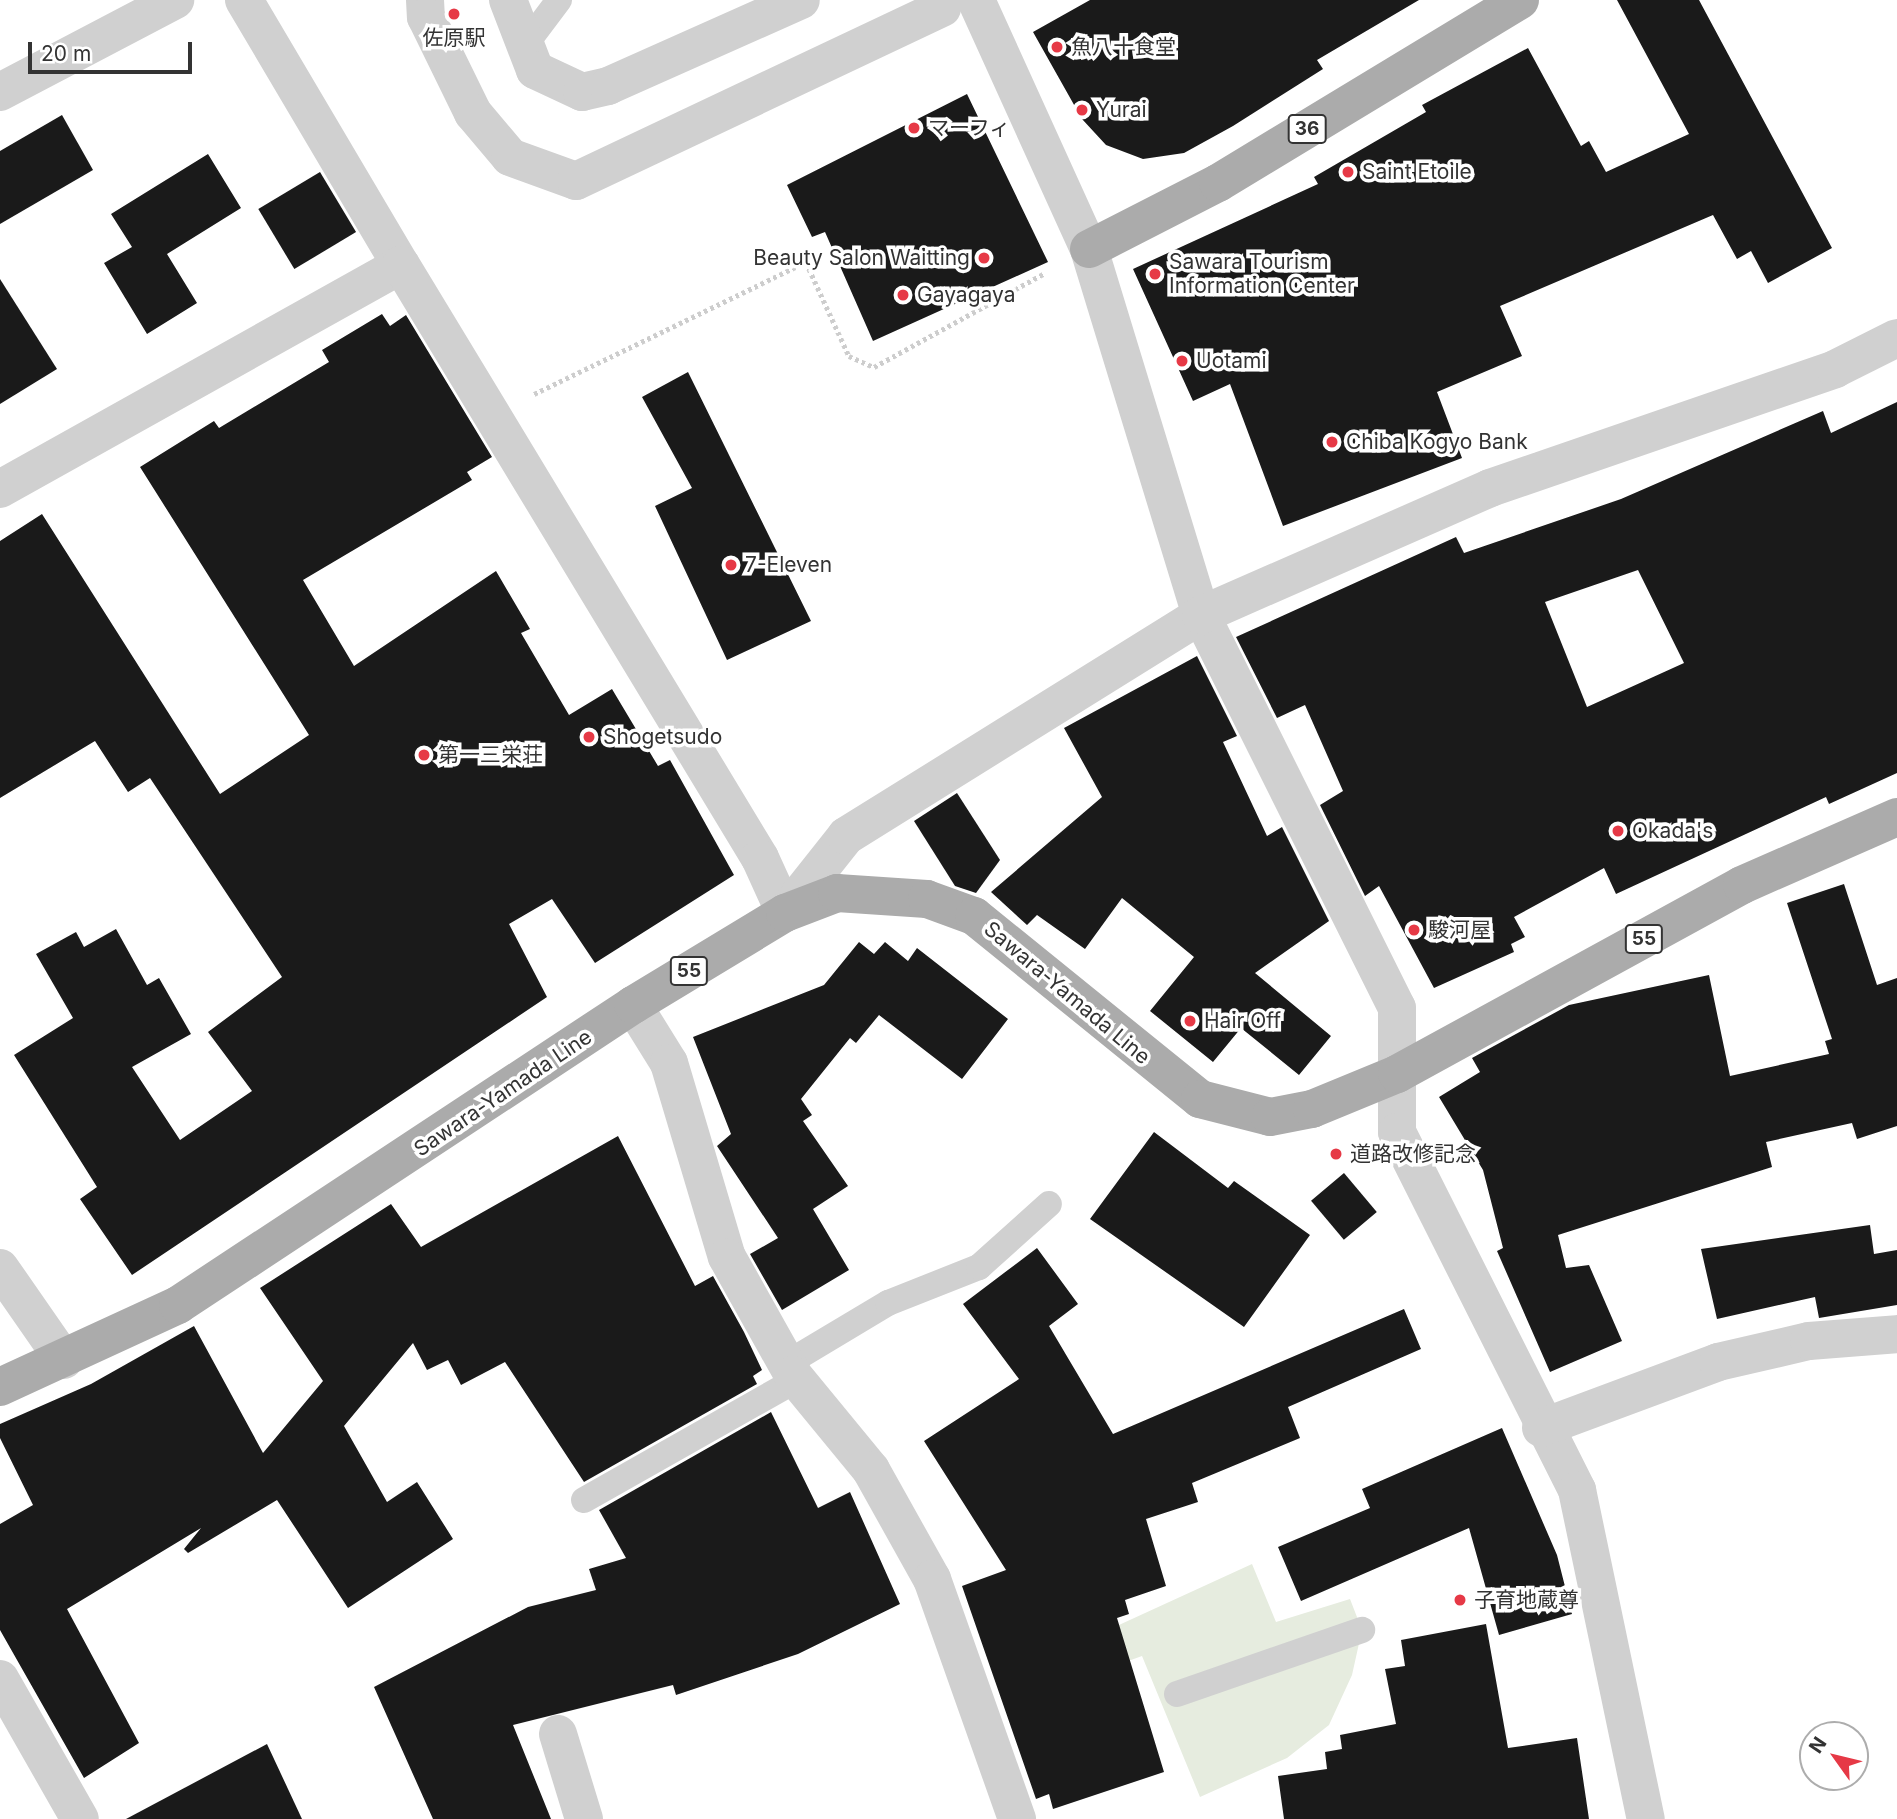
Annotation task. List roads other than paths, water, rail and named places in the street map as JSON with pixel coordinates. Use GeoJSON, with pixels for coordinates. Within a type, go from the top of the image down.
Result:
{"type":"FeatureCollection","features":[{"type":"Feature","properties":{"kind":"main road","name":"36"},"geometry":{"type":"LineString","coordinates":[[1089,249],[1218,183],[1520,0]]}},
{"type":"Feature","properties":{"kind":"main road","name":"Sawara-Yamada Line"},"geometry":{"type":"LineString","coordinates":[[0,1387],[64,1360],[178,1305],[633,1005],[785,912],[849,894],[927,899],[974,916],[1166,1075],[1200,1099],[1237,1114],[1270,1117],[1312,1109],[1397,1074],[1742,885],[1897,817]]}},
{"type":"Feature","properties":{"kind":"street"},"geometry":{"type":"LineString","coordinates":[[0,92],[175,0]]}},
{"type":"Feature","properties":{"kind":"street"},"geometry":{"type":"LineString","coordinates":[[244,0],[760,858],[785,912],[846,836],[1201,615],[1490,488],[1835,369],[1897,338]]}},
{"type":"Feature","properties":{"kind":"street"},"geometry":{"type":"LineString","coordinates":[[425,0],[426,17],[473,113],[510,156],[576,181],[959,4],[1089,249],[1201,615],[1396,1008],[1398,1132],[1541,1428],[1577,1490],[1646,1819]]}},
{"type":"Feature","properties":{"kind":"street"},"geometry":{"type":"LineString","coordinates":[[508,0],[523,48],[535,70],[582,92],[608,86],[801,0]]}},
{"type":"Feature","properties":{"kind":"street"},"geometry":{"type":"LineString","coordinates":[[0,489],[401,265]]}},
{"type":"Feature","properties":{"kind":"street"},"geometry":{"type":"LineString","coordinates":[[633,1005],[669,1063],[727,1257],[791,1372],[872,1470],[932,1579],[1017,1819]]}},
{"type":"Feature","properties":{"kind":"street"},"geometry":{"type":"LineString","coordinates":[[0,1268],[64,1360]]}},
{"type":"Feature","properties":{"kind":"street"},"geometry":{"type":"LineString","coordinates":[[1541,1428],[1718,1362],[1809,1341],[1897,1334]]}},
{"type":"Feature","properties":{"kind":"street"},"geometry":{"type":"LineString","coordinates":[[0,1679],[80,1819]]}},
{"type":"Feature","properties":{"kind":"street"},"geometry":{"type":"LineString","coordinates":[[558,1734],[584,1819]]}},
{"type":"Feature","properties":{"kind":"lane"},"geometry":{"type":"LineString","coordinates":[[523,48],[559,0]]}},
{"type":"Feature","properties":{"kind":"lane"},"geometry":{"type":"LineString","coordinates":[[584,1500],[791,1372],[888,1303],[979,1267],[1049,1204]]}},
{"type":"Feature","properties":{"kind":"lane"},"geometry":{"type":"LineString","coordinates":[[1177,1694],[1362,1630]]}},
{"type":"Feature","properties":{"kind":"place","name":"佐原駅"},"geometry":{"type":"Point","coordinates":[454,14]}},
{"type":"Feature","properties":{"kind":"place","name":"魚八十食堂"},"geometry":{"type":"Point","coordinates":[1057,47]}},
{"type":"Feature","properties":{"kind":"place","name":"Yurai"},"geometry":{"type":"Point","coordinates":[1082,110]}},
{"type":"Feature","properties":{"kind":"place","name":"マーフィ"},"geometry":{"type":"Point","coordinates":[914,128]}},
{"type":"Feature","properties":{"kind":"place","name":"Saint Etoile"},"geometry":{"type":"Point","coordinates":[1348,172]}},
{"type":"Feature","properties":{"kind":"place","name":"Beauty Salon Waitting"},"geometry":{"type":"Point","coordinates":[984,258]}},
{"type":"Feature","properties":{"kind":"place","name":"Sawara Tourism Information Center"},"geometry":{"type":"Point","coordinates":[1155,274]}},
{"type":"Feature","properties":{"kind":"place","name":"Gayagaya"},"geometry":{"type":"Point","coordinates":[903,295]}},
{"type":"Feature","properties":{"kind":"place","name":"Uotami"},"geometry":{"type":"Point","coordinates":[1182,361]}},
{"type":"Feature","properties":{"kind":"place","name":"Chiba Kogyo Bank"},"geometry":{"type":"Point","coordinates":[1332,442]}},
{"type":"Feature","properties":{"kind":"place","name":"7-Eleven"},"geometry":{"type":"Point","coordinates":[731,565]}},
{"type":"Feature","properties":{"kind":"place","name":"Shogetsudo"},"geometry":{"type":"Point","coordinates":[589,737]}},
{"type":"Feature","properties":{"kind":"place","name":"第一三栄荘"},"geometry":{"type":"Point","coordinates":[424,755]}},
{"type":"Feature","properties":{"kind":"place","name":"Okada's"},"geometry":{"type":"Point","coordinates":[1618,831]}},
{"type":"Feature","properties":{"kind":"place","name":"駿河屋"},"geometry":{"type":"Point","coordinates":[1414,930]}},
{"type":"Feature","properties":{"kind":"place","name":"Hair Off"},"geometry":{"type":"Point","coordinates":[1190,1021]}},
{"type":"Feature","properties":{"kind":"place","name":"道路改修記念"},"geometry":{"type":"Point","coordinates":[1336,1154]}},
{"type":"Feature","properties":{"kind":"place","name":"子育地蔵尊"},"geometry":{"type":"Point","coordinates":[1460,1600]}}]}
